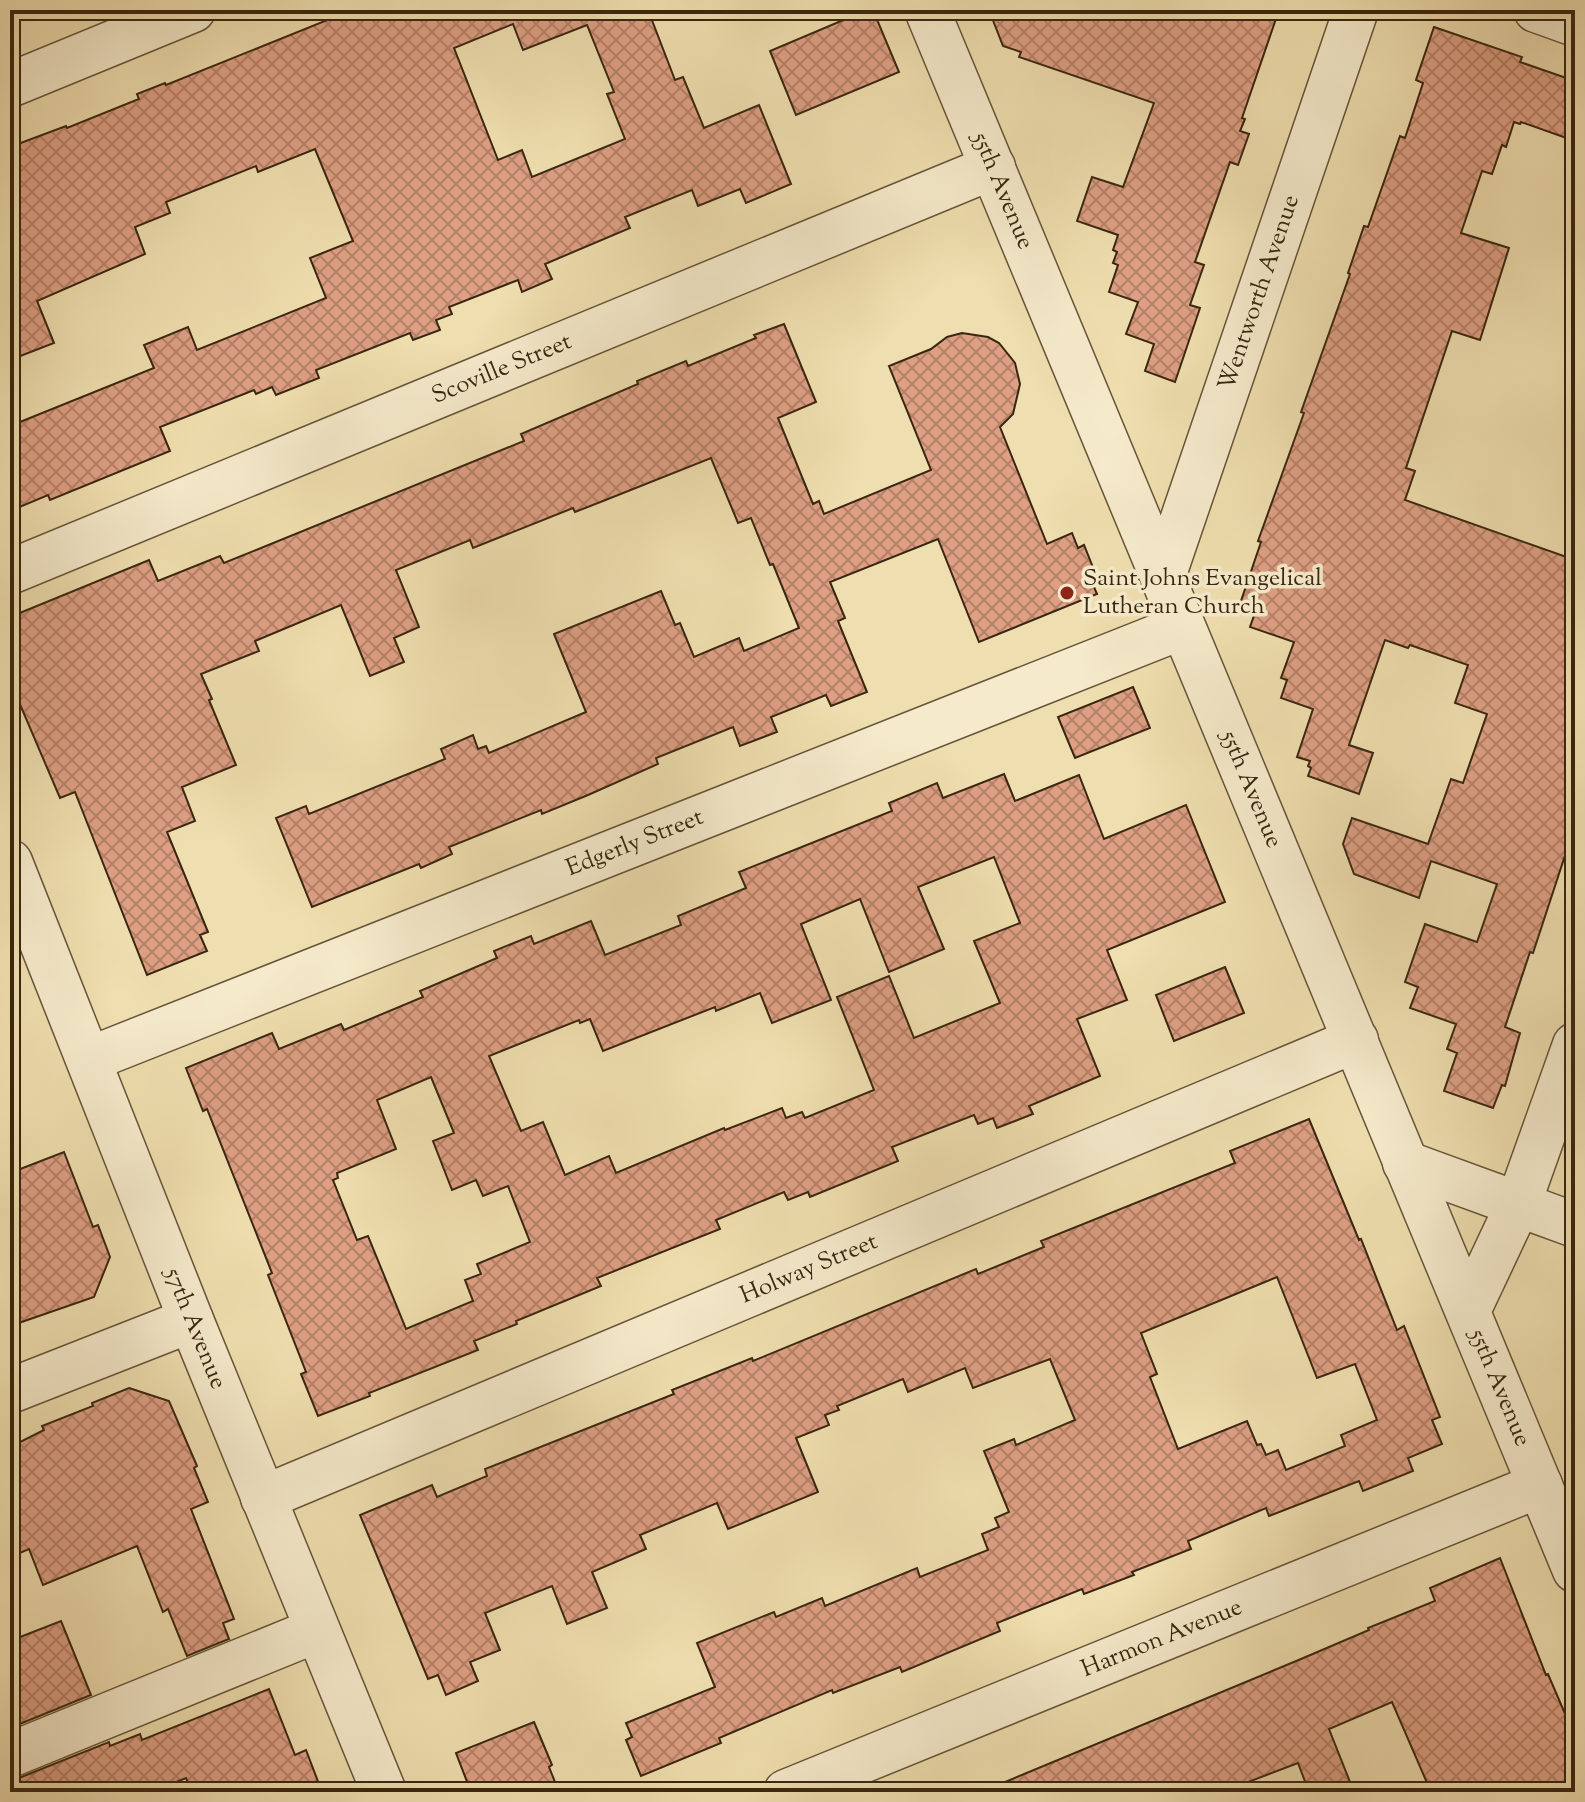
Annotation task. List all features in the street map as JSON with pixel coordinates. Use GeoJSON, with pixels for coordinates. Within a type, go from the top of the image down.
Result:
{"type":"FeatureCollection","features":[{"type":"Feature","properties":{"kind":"street"},"geometry":{"type":"LineString","coordinates":[[10,85],[193,10]]}},
{"type":"Feature","properties":{"kind":"street","name":"55th Avenue"},"geometry":{"type":"LineString","coordinates":[[927,10],[1575,1570]]}},
{"type":"Feature","properties":{"kind":"street","name":"Wentworth Avenue"},"geometry":{"type":"LineString","coordinates":[[1163,577],[1356,10]]}},
{"type":"Feature","properties":{"kind":"street"},"geometry":{"type":"LineString","coordinates":[[1536,10],[1575,24]]}},
{"type":"Feature","properties":{"kind":"street","name":"Scoville Street"},"geometry":{"type":"LineString","coordinates":[[10,572],[993,167]]}},
{"type":"Feature","properties":{"kind":"street","name":"Edgerly Street"},"geometry":{"type":"LineString","coordinates":[[90,1059],[1182,627]]}},
{"type":"Feature","properties":{"kind":"street","name":"57th Avenue"},"geometry":{"type":"LineString","coordinates":[[10,862],[191,1320],[384,1792]]}},
{"type":"Feature","properties":{"kind":"street","name":"Holway Street"},"geometry":{"type":"LineString","coordinates":[[263,1498],[1356,1040]]}},
{"type":"Feature","properties":{"kind":"street"},"geometry":{"type":"LineString","coordinates":[[1468,1311],[1518,1205],[1575,1045]]}},
{"type":"Feature","properties":{"kind":"street"},"geometry":{"type":"LineString","coordinates":[[1405,1163],[1575,1225]]}},
{"type":"Feature","properties":{"kind":"street"},"geometry":{"type":"LineString","coordinates":[[10,1391],[191,1320]]}},
{"type":"Feature","properties":{"kind":"street","name":"Harmon Avenue"},"geometry":{"type":"LineString","coordinates":[[786,1792],[1540,1485]]}},
{"type":"Feature","properties":{"kind":"street"},"geometry":{"type":"LineString","coordinates":[[10,1755],[317,1630]]}},
{"type":"Feature","properties":{"kind":"building"},"geometry":{"type":"Polygon","coordinates":[[[327,10],[648,10],[675,80],[683,77],[704,128],[759,105],[791,184],[746,203],[740,189],[698,206],[692,190],[625,217],[630,228],[545,264],[552,279],[522,292],[518,280],[449,307],[452,314],[436,320],[440,330],[413,340],[410,333],[316,370],[319,378],[276,395],[272,387],[256,394],[254,390],[160,427],[170,451],[50,500],[48,495],[10,511],[10,426],[154,368],[144,345],[188,327],[197,350],[326,298],[310,258],[353,241],[315,149],[258,172],[256,166],[166,202],[170,213],[135,227],[145,254],[37,301],[54,343],[10,360],[10,147],[67,128],[139,99],[137,94],[330,19],[327,10]],[[513,24],[454,48],[498,160],[522,150],[532,177],[625,139],[607,94],[614,92],[587,25],[523,50],[513,24]]]}},
{"type":"Feature","properties":{"kind":"building"},"geometry":{"type":"Polygon","coordinates":[[[873,10],[899,72],[796,115],[770,51],[873,10]]]}},
{"type":"Feature","properties":{"kind":"building"},"geometry":{"type":"Polygon","coordinates":[[[989,10],[1279,10],[1242,118],[1245,119],[1240,131],[1249,134],[1238,165],[1230,162],[1195,262],[1204,265],[1190,305],[1200,308],[1175,382],[1145,371],[1154,344],[1126,334],[1138,302],[1109,292],[1118,265],[1113,263],[1117,252],[1113,250],[1118,235],[1077,221],[1092,177],[1123,187],[1154,103],[1019,57],[1021,52],[1003,46],[989,10]]]}},
{"type":"Feature","properties":{"kind":"building"},"geometry":{"type":"Polygon","coordinates":[[[1434,27],[1522,57],[1520,62],[1575,81],[1575,141],[1514,122],[1492,174],[1482,171],[1461,233],[1509,248],[1480,340],[1452,331],[1406,468],[1415,471],[1405,500],[1575,560],[1575,825],[1505,1027],[1520,1033],[1505,1086],[1502,1085],[1493,1108],[1444,1091],[1457,1053],[1447,1049],[1456,1024],[1410,1008],[1418,987],[1405,982],[1425,924],[1477,942],[1497,884],[1431,861],[1419,898],[1354,874],[1343,844],[1352,818],[1428,844],[1451,779],[1463,783],[1487,714],[1455,703],[1468,665],[1410,645],[1408,648],[1385,640],[1349,745],[1373,753],[1359,794],[1308,776],[1310,761],[1297,757],[1313,709],[1281,698],[1287,680],[1281,678],[1294,642],[1250,627],[1257,607],[1241,601],[1261,542],[1258,541],[1304,413],[1301,412],[1364,226],[1368,227],[1400,136],[1405,138],[1423,83],[1416,80],[1434,27]]]}},
{"type":"Feature","properties":{"kind":"building"},"geometry":{"type":"Polygon","coordinates":[[[784,324],[816,402],[778,418],[813,504],[819,501],[824,514],[931,470],[889,366],[931,349],[947,337],[962,333],[988,337],[999,343],[1015,363],[1020,384],[1013,414],[1000,427],[1047,544],[1072,533],[1078,548],[1084,545],[1096,575],[1090,578],[1097,594],[979,642],[938,539],[830,582],[845,618],[838,621],[867,692],[831,706],[826,695],[771,717],[777,732],[740,746],[733,727],[656,758],[658,764],[588,795],[542,814],[541,810],[449,847],[452,854],[421,868],[419,864],[312,907],[276,818],[306,806],[309,814],[445,759],[441,749],[473,735],[478,749],[486,746],[489,753],[586,712],[554,634],[661,591],[675,625],[680,623],[694,657],[739,638],[744,651],[799,628],[751,518],[738,523],[711,458],[575,512],[573,508],[473,548],[470,540],[396,570],[419,627],[394,638],[404,662],[370,676],[341,605],[255,641],[259,651],[201,674],[236,765],[182,787],[195,821],[167,832],[208,932],[200,935],[207,951],[147,975],[75,792],[60,798],[10,681],[10,617],[149,560],[158,581],[220,556],[224,563],[524,441],[521,434],[638,384],[637,381],[686,361],[688,366],[784,324]]]}},
{"type":"Feature","properties":{"kind":"building"},"geometry":{"type":"Polygon","coordinates":[[[1133,687],[1150,728],[1075,758],[1058,717],[1133,687]]]}},
{"type":"Feature","properties":{"kind":"building"},"geometry":{"type":"Polygon","coordinates":[[[1004,774],[1015,801],[1079,775],[1104,839],[1186,805],[1225,902],[1107,950],[1127,1000],[1077,1019],[1100,1076],[1029,1106],[1033,1114],[997,1128],[993,1118],[978,1124],[974,1115],[892,1147],[898,1161],[810,1197],[808,1192],[788,1200],[784,1192],[716,1220],[720,1229],[597,1278],[601,1286],[474,1341],[478,1350],[318,1416],[301,1374],[306,1372],[268,1275],[272,1273],[207,1109],[203,1111],[186,1068],[272,1033],[279,1049],[341,1024],[344,1030],[423,997],[420,991],[497,958],[494,951],[531,936],[534,944],[591,921],[605,955],[681,925],[678,916],[746,888],[739,872],[892,811],[889,803],[937,783],[943,798],[1004,774]],[[994,857],[918,887],[944,949],[889,972],[860,899],[801,924],[831,1000],[772,1023],[760,993],[716,1011],[715,1007],[603,1051],[590,1019],[580,1023],[579,1020],[489,1056],[521,1131],[543,1122],[565,1175],[609,1156],[616,1173],[724,1128],[782,1108],[786,1118],[802,1112],[805,1118],[874,1090],[837,997],[889,976],[914,1038],[1000,1003],[974,941],[1020,923],[994,857]],[[431,1077],[377,1100],[396,1149],[337,1173],[338,1178],[333,1180],[357,1240],[368,1236],[406,1329],[473,1301],[465,1280],[481,1274],[477,1264],[530,1242],[508,1186],[483,1196],[476,1180],[452,1190],[433,1141],[454,1133],[431,1077]]]}},
{"type":"Feature","properties":{"kind":"building"},"geometry":{"type":"Polygon","coordinates":[[[1225,967],[1244,1013],[1174,1041],[1156,995],[1225,967]]]}},
{"type":"Feature","properties":{"kind":"building"},"geometry":{"type":"Polygon","coordinates":[[[1309,1119],[1397,1330],[1404,1326],[1440,1417],[1432,1420],[1442,1444],[1408,1458],[1413,1471],[1363,1491],[1359,1481],[1269,1516],[1266,1508],[1188,1541],[1191,1549],[1132,1572],[1134,1575],[1084,1594],[1082,1589],[997,1623],[1000,1631],[902,1672],[900,1667],[833,1693],[832,1690],[719,1738],[721,1743],[641,1776],[626,1740],[632,1737],[626,1723],[715,1687],[697,1643],[774,1612],[776,1617],[822,1598],[825,1606],[917,1568],[920,1577],[988,1550],[982,1534],[999,1527],[995,1518],[1009,1512],[984,1451],[1014,1439],[1016,1445],[1075,1420],[1050,1359],[973,1388],[965,1368],[908,1392],[903,1379],[837,1406],[839,1410],[825,1415],[829,1425],[796,1438],[818,1492],[728,1529],[717,1503],[640,1535],[646,1549],[592,1572],[607,1608],[567,1624],[552,1586],[485,1613],[500,1650],[470,1662],[478,1681],[446,1695],[438,1675],[428,1679],[360,1515],[432,1485],[437,1497],[487,1476],[485,1469],[674,1394],[672,1390],[752,1358],[753,1361],[976,1269],[978,1274],[1044,1247],[1041,1241],[1235,1163],[1230,1151],[1309,1119]],[[1277,1277],[1141,1333],[1157,1374],[1150,1377],[1178,1449],[1247,1421],[1257,1445],[1261,1444],[1266,1455],[1278,1450],[1286,1470],[1345,1446],[1341,1435],[1377,1420],[1355,1364],[1317,1378],[1277,1277]]]}},
{"type":"Feature","properties":{"kind":"building"},"geometry":{"type":"Polygon","coordinates":[[[64,1152],[93,1227],[98,1225],[110,1257],[94,1297],[10,1326],[10,1173],[64,1152]]]}},
{"type":"Feature","properties":{"kind":"building"},"geometry":{"type":"Polygon","coordinates":[[[129,1388],[169,1401],[197,1466],[194,1468],[208,1502],[191,1509],[234,1619],[223,1623],[229,1639],[187,1656],[168,1609],[163,1612],[137,1546],[43,1585],[29,1549],[10,1557],[10,1447],[44,1430],[42,1426],[129,1388]]]}},
{"type":"Feature","properties":{"kind":"building"},"geometry":{"type":"Polygon","coordinates":[[[1500,1558],[1546,1675],[1575,1737],[1575,1792],[1431,1792],[1392,1702],[1329,1729],[1354,1792],[1309,1792],[1298,1763],[1222,1792],[981,1792],[1435,1601],[1430,1588],[1500,1558]]]}},
{"type":"Feature","properties":{"kind":"building"},"geometry":{"type":"Polygon","coordinates":[[[61,1621],[91,1695],[10,1728],[10,1641],[61,1621]]]}},
{"type":"Feature","properties":{"kind":"building"},"geometry":{"type":"Polygon","coordinates":[[[269,1689],[295,1755],[306,1750],[322,1792],[192,1792],[186,1778],[151,1792],[10,1792],[10,1779],[109,1742],[110,1746],[140,1734],[142,1740],[269,1689]]]}},
{"type":"Feature","properties":{"kind":"building"},"geometry":{"type":"Polygon","coordinates":[[[534,1722],[552,1765],[549,1767],[559,1792],[471,1792],[456,1753],[534,1722]]]}},
{"type":"Feature","properties":{"kind":"place","name":"Saint Johns Evangelical Lutheran Church"},"geometry":{"type":"Point","coordinates":[1067,593]}}]}
